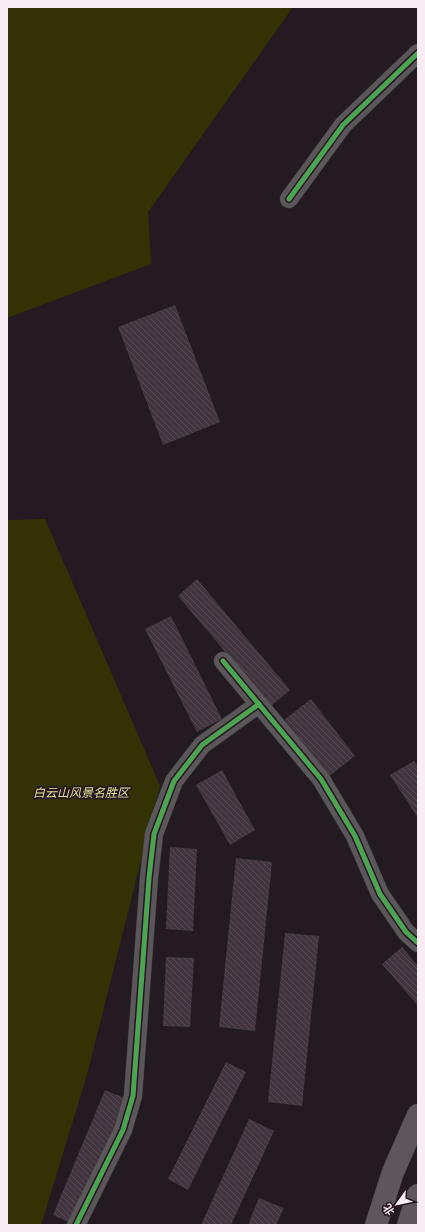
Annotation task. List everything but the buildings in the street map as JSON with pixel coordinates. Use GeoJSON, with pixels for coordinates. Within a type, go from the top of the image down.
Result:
{"type":"FeatureCollection","features":[{"type":"Feature","properties":{"kind":"main road"},"geometry":{"type":"LineString","coordinates":[[376,1225],[393,1172],[418,1115]]}},
{"type":"Feature","properties":{"kind":"main road"},"geometry":{"type":"LineString","coordinates":[[408,1225],[418,1195]]}},
{"type":"Feature","properties":{"kind":"street"},"geometry":{"type":"LineString","coordinates":[[288,199],[343,125],[418,53]]}},
{"type":"Feature","properties":{"kind":"street"},"geometry":{"type":"LineString","coordinates":[[223,661],[321,779],[354,836],[380,894],[406,932],[418,943]]}},
{"type":"Feature","properties":{"kind":"street"},"geometry":{"type":"LineString","coordinates":[[76,1225],[123,1130],[133,1096],[149,878],[154,834],[174,781],[202,745],[259,704]]}},
{"type":"Feature","properties":{"kind":"green space"},"geometry":{"type":"Polygon","coordinates":[[[7,7],[293,7],[148,212],[151,264],[7,318],[7,7]]]}},
{"type":"Feature","properties":{"kind":"green space","name":"白云山风景名胜区"},"geometry":{"type":"Polygon","coordinates":[[[45,519],[160,786],[86,1078],[41,1225],[7,1225],[7,520],[45,519]]]}},
{"type":"Feature","properties":{"kind":"cycle path"},"geometry":{"type":"LineString","coordinates":[[289,199],[343,125],[418,53]]}},
{"type":"Feature","properties":{"kind":"cycle path"},"geometry":{"type":"LineString","coordinates":[[223,661],[321,779],[355,836],[380,894],[406,932],[418,943]]}},
{"type":"Feature","properties":{"kind":"cycle path"},"geometry":{"type":"LineString","coordinates":[[76,1225],[123,1130],[133,1096],[149,878],[154,834],[174,781],[202,745],[259,704]]}}]}
